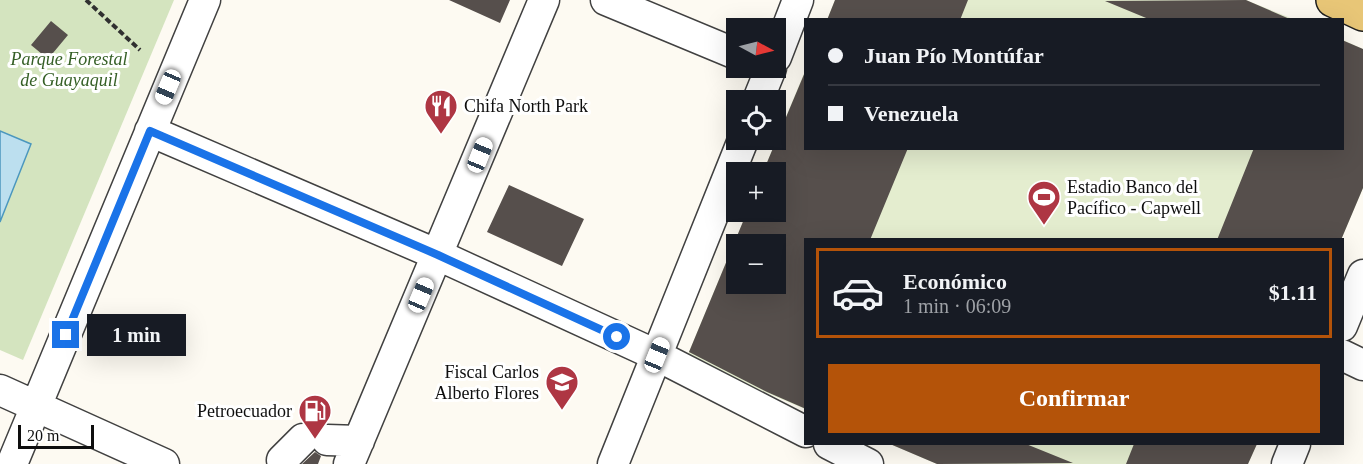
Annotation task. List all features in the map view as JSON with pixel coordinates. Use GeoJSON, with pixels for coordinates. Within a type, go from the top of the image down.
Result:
{"type":"FeatureCollection","features":[{"type":"Feature","properties":{"kind":"street"},"geometry":{"type":"LineString","coordinates":[[12,464],[205,0]]}},
{"type":"Feature","properties":{"kind":"street"},"geometry":{"type":"LineString","coordinates":[[302,451],[354,452],[544,0]]}},
{"type":"Feature","properties":{"kind":"street"},"geometry":{"type":"LineString","coordinates":[[606,0],[726,50]]}},
{"type":"Feature","properties":{"kind":"street"},"geometry":{"type":"LineString","coordinates":[[786,29],[798,0]]}},
{"type":"Feature","properties":{"kind":"street"},"geometry":{"type":"LineString","coordinates":[[150,131],[438,255],[657,355],[804,431]]}},
{"type":"Feature","properties":{"kind":"street"},"geometry":{"type":"LineString","coordinates":[[613,464],[738,150]]}},
{"type":"Feature","properties":{"kind":"street"},"geometry":{"type":"LineString","coordinates":[[1344,321],[1363,275]]}},
{"type":"Feature","properties":{"kind":"street"},"geometry":{"type":"LineString","coordinates":[[1344,356],[1363,365]]}},
{"type":"Feature","properties":{"kind":"street"},"geometry":{"type":"LineString","coordinates":[[0,390],[164,464]]}},
{"type":"Feature","properties":{"kind":"street"},"geometry":{"type":"LineString","coordinates":[[831,445],[868,464]]}},
{"type":"Feature","properties":{"kind":"street"},"geometry":{"type":"LineString","coordinates":[[1287,464],[1295,445]]}},
{"type":"Feature","properties":{"kind":"path"},"geometry":{"type":"LineString","coordinates":[[86,0],[140,50]]}},
{"type":"Feature","properties":{"kind":"green space","name":"Parque Forestal de Guayaquil"},"geometry":{"type":"Polygon","coordinates":[[[0,0],[174,0],[23,360],[0,350],[0,0]]]}},
{"type":"Feature","properties":{"kind":"green space"},"geometry":{"type":"Polygon","coordinates":[[[835,0],[1246,0],[1291,18],[828,18],[835,0]]]}},
{"type":"Feature","properties":{"kind":"green space","name":"Estadio Banco del Pacífico - Capwell"},"geometry":{"type":"Polygon","coordinates":[[[1344,40],[1363,49],[1363,188],[1342,238],[804,238],[804,409],[686,359],[726,263],[726,294],[786,294],[786,234],[738,234],[743,222],[786,222],[786,162],[767,162],[772,150],[786,150],[786,117],[804,73],[804,150],[1344,150],[1344,40]]]}},
{"type":"Feature","properties":{"kind":"green space"},"geometry":{"type":"Polygon","coordinates":[[[892,445],[1257,445],[1248,464],[937,464],[892,445]]]}},
{"type":"Feature","properties":{"kind":"water"},"geometry":{"type":"Polygon","coordinates":[[[0,131],[31,144],[0,222],[0,131]]]}},
{"type":"Feature","properties":{"kind":"building"},"geometry":{"type":"Polygon","coordinates":[[[449,0],[510,0],[500,23],[449,0]]]}},
{"type":"Feature","properties":{"kind":"building"},"geometry":{"type":"Polygon","coordinates":[[[835,0],[968,0],[961,18],[828,18],[835,0]]]}},
{"type":"Feature","properties":{"kind":"building"},"geometry":{"type":"Polygon","coordinates":[[[1246,0],[1287,18],[1146,18],[1105,1],[1246,0]]]}},
{"type":"Feature","properties":{"kind":"building"},"geometry":{"type":"Polygon","coordinates":[[[51,21],[68,35],[48,59],[31,45],[51,21]]]}},
{"type":"Feature","properties":{"kind":"building"},"geometry":{"type":"Polygon","coordinates":[[[1344,41],[1363,49],[1363,188],[1342,238],[1218,238],[1253,150],[1344,150],[1344,41]]]}},
{"type":"Feature","properties":{"kind":"building"},"geometry":{"type":"Polygon","coordinates":[[[804,74],[804,150],[907,150],[871,238],[804,238],[804,408],[689,352],[726,263],[726,294],[786,294],[786,234],[738,234],[743,222],[786,222],[786,162],[767,162],[772,150],[786,150],[786,117],[804,74]]]}},
{"type":"Feature","properties":{"kind":"building"},"geometry":{"type":"Polygon","coordinates":[[[509,185],[584,219],[562,266],[487,232],[509,185]]]}},
{"type":"Feature","properties":{"kind":"building"},"geometry":{"type":"Polygon","coordinates":[[[892,445],[1028,445],[1073,463],[937,464],[892,445]]]}},
{"type":"Feature","properties":{"kind":"building"},"geometry":{"type":"Polygon","coordinates":[[[1134,445],[1257,445],[1248,464],[1126,464],[1134,445]]]}},
{"type":"Feature","properties":{"kind":"building"},"geometry":{"type":"Polygon","coordinates":[[[315,452],[321,456],[318,464],[302,464],[315,452]]]}},
{"type":"Feature","properties":{"kind":"place","name":"Chifa North Park"},"geometry":{"type":"Point","coordinates":[441,135]}},
{"type":"Feature","properties":{"kind":"place","name":"Estadio Banco del Pacífico - Capwell"},"geometry":{"type":"Point","coordinates":[1044,226]}},
{"type":"Feature","properties":{"kind":"place","name":"Fiscal Carlos Alberto Flores"},"geometry":{"type":"Point","coordinates":[562,411]}},
{"type":"Feature","properties":{"kind":"place","name":"Petroecuador"},"geometry":{"type":"Point","coordinates":[315,440]}},
{"type":"Feature","properties":{"kind":"route"},"geometry":{"type":"LineString","coordinates":[[66,335],[150,131],[438,255],[617,337]]}}]}
